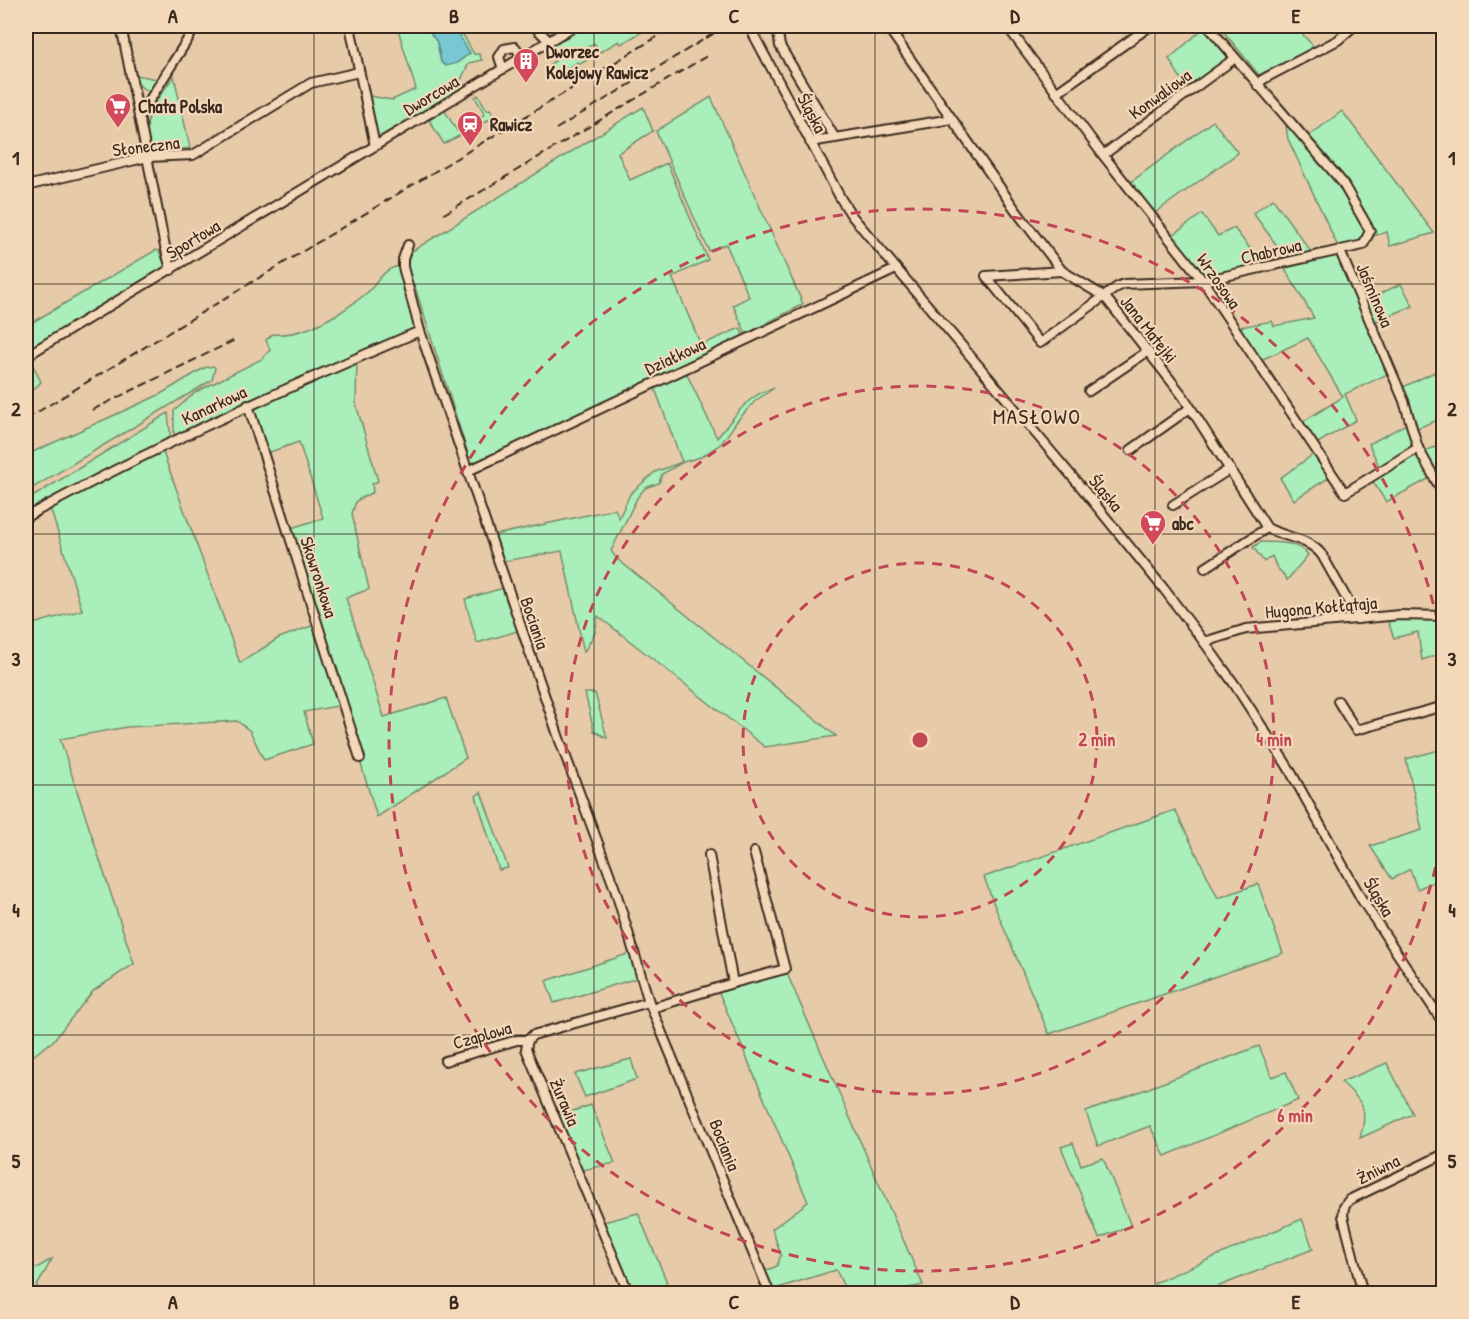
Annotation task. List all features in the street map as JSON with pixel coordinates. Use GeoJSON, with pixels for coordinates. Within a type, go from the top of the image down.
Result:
{"type":"FeatureCollection","features":[{"type":"Feature","properties":{"kind":"street"},"geometry":{"type":"LineString","coordinates":[[121,26],[171,270]]}},
{"type":"Feature","properties":{"kind":"street"},"geometry":{"type":"LineString","coordinates":[[139,117],[196,26]]}},
{"type":"Feature","properties":{"kind":"street"},"geometry":{"type":"LineString","coordinates":[[350,26],[375,146]]}},
{"type":"Feature","properties":{"kind":"street"},"geometry":{"type":"LineString","coordinates":[[534,26],[549,41]]}},
{"type":"Feature","properties":{"kind":"street","name":"Dworcowa"},"geometry":{"type":"LineString","coordinates":[[375,146],[574,26]]}},
{"type":"Feature","properties":{"kind":"street","name":"Śląska"},"geometry":{"type":"LineString","coordinates":[[749,26],[847,208],[1119,532],[1204,642],[1288,767],[1362,900],[1443,1024]]}},
{"type":"Feature","properties":{"kind":"street","name":"Śląska"},"geometry":{"type":"LineString","coordinates":[[787,26],[777,33],[780,46],[835,138]]}},
{"type":"Feature","properties":{"kind":"street","name":"Jana Matejki"},"geometry":{"type":"LineString","coordinates":[[887,26],[1017,212],[1062,271],[1105,297],[1148,351],[1190,408],[1267,528]]}},
{"type":"Feature","properties":{"kind":"street"},"geometry":{"type":"LineString","coordinates":[[1056,93],[1150,26]]}},
{"type":"Feature","properties":{"kind":"street","name":"Jaśminowa"},"geometry":{"type":"LineString","coordinates":[[1208,26],[1342,182],[1370,231],[1363,244],[1340,251],[1404,401],[1418,448],[1443,495]]}},
{"type":"Feature","properties":{"kind":"street"},"geometry":{"type":"LineString","coordinates":[[1258,86],[1262,80],[1338,40],[1354,26]]}},
{"type":"Feature","properties":{"kind":"street","name":"Wrzosowa"},"geometry":{"type":"LineString","coordinates":[[1011,27],[1056,93],[1203,281],[1345,493],[1418,448]]}},
{"type":"Feature","properties":{"kind":"street"},"geometry":{"type":"LineString","coordinates":[[503,69],[499,57],[504,49],[515,47],[523,57]]}},
{"type":"Feature","properties":{"kind":"street","name":"Konwaliowa"},"geometry":{"type":"LineString","coordinates":[[1103,154],[1234,59]]}},
{"type":"Feature","properties":{"kind":"street","name":"Słoneczna"},"geometry":{"type":"LineString","coordinates":[[26,186],[148,157],[193,155],[311,83],[359,72]]}},
{"type":"Feature","properties":{"kind":"street"},"geometry":{"type":"LineString","coordinates":[[810,142],[952,119]]}},
{"type":"Feature","properties":{"kind":"street","name":"Sportowa"},"geometry":{"type":"LineString","coordinates":[[26,356],[375,146]]}},
{"type":"Feature","properties":{"kind":"street","name":"Bociania"},"geometry":{"type":"LineString","coordinates":[[408,245],[403,267],[420,331],[560,741],[615,889],[650,1005],[770,1293]]}},
{"type":"Feature","properties":{"kind":"street","name":"Chabrowa"},"geometry":{"type":"LineString","coordinates":[[1062,271],[986,276],[1040,343],[1124,284],[1203,281],[1340,251]]}},
{"type":"Feature","properties":{"kind":"street","name":"Działkowa"},"geometry":{"type":"LineString","coordinates":[[468,471],[896,269]]}},
{"type":"Feature","properties":{"kind":"street","name":"Kanarkowa"},"geometry":{"type":"LineString","coordinates":[[26,517],[100,476],[248,405],[420,331]]}},
{"type":"Feature","properties":{"kind":"street"},"geometry":{"type":"LineString","coordinates":[[1089,392],[1148,351]]}},
{"type":"Feature","properties":{"kind":"street","name":"Skowronkowa"},"geometry":{"type":"LineString","coordinates":[[248,405],[360,758]]}},
{"type":"Feature","properties":{"kind":"street"},"geometry":{"type":"LineString","coordinates":[[1131,450],[1190,408]]}},
{"type":"Feature","properties":{"kind":"street"},"geometry":{"type":"LineString","coordinates":[[1173,505],[1230,469]]}},
{"type":"Feature","properties":{"kind":"street"},"geometry":{"type":"LineString","coordinates":[[1205,568],[1267,528],[1288,538],[1315,546],[1358,619]]}},
{"type":"Feature","properties":{"kind":"street","name":"Hugona Kołłątaja"},"geometry":{"type":"LineString","coordinates":[[1204,642],[1246,629],[1412,615],[1443,616]]}},
{"type":"Feature","properties":{"kind":"street"},"geometry":{"type":"LineString","coordinates":[[1338,701],[1356,730],[1443,706]]}},
{"type":"Feature","properties":{"kind":"street"},"geometry":{"type":"LineString","coordinates":[[528,1040],[533,1035],[785,969],[754,852]]}},
{"type":"Feature","properties":{"kind":"street"},"geometry":{"type":"LineString","coordinates":[[709,855],[733,983]]}},
{"type":"Feature","properties":{"kind":"street","name":"Czaplowa"},"geometry":{"type":"LineString","coordinates":[[445,1061],[517,1040],[528,1040]]}},
{"type":"Feature","properties":{"kind":"street","name":"Żurawia"},"geometry":{"type":"LineString","coordinates":[[528,1040],[526,1048],[629,1293]]}},
{"type":"Feature","properties":{"kind":"street","name":"Żniwna"},"geometry":{"type":"LineString","coordinates":[[1363,1293],[1343,1216],[1344,1207],[1349,1200],[1443,1154]]}},
{"type":"Feature","properties":{"kind":"green space"},"geometry":{"type":"Polygon","coordinates":[[[397,26],[430,26],[431,34],[437,42],[441,62],[470,53],[453,26],[458,26],[474,54],[479,54],[482,60],[469,63],[459,84],[466,88],[378,138],[373,135],[364,95],[392,100],[416,89],[397,26]]]}},
{"type":"Feature","properties":{"kind":"green space"},"geometry":{"type":"Polygon","coordinates":[[[587,26],[652,26],[621,44],[619,41],[600,52],[594,43],[583,50],[586,55],[589,53],[592,57],[556,75],[550,64],[555,61],[547,49],[587,26]]]}},
{"type":"Feature","properties":{"kind":"green space"},"geometry":{"type":"Polygon","coordinates":[[[1206,26],[1234,59],[1189,92],[1169,59],[1206,26]]]}},
{"type":"Feature","properties":{"kind":"green space"},"geometry":{"type":"Polygon","coordinates":[[[1219,26],[1295,26],[1315,48],[1259,75],[1219,26]]]}},
{"type":"Feature","properties":{"kind":"green space"},"geometry":{"type":"Polygon","coordinates":[[[131,74],[162,80],[158,86],[149,90],[141,87],[131,74]]]}},
{"type":"Feature","properties":{"kind":"green space"},"geometry":{"type":"Polygon","coordinates":[[[174,76],[190,148],[158,153],[149,145],[148,120],[154,105],[174,76]]]}},
{"type":"Feature","properties":{"kind":"green space"},"geometry":{"type":"Polygon","coordinates":[[[478,95],[494,117],[444,144],[429,120],[445,111],[457,131],[485,114],[475,97],[478,95]]]}},
{"type":"Feature","properties":{"kind":"green space"},"geometry":{"type":"Polygon","coordinates":[[[711,97],[803,304],[746,334],[733,305],[749,297],[726,244],[709,251],[656,131],[711,97]]]}},
{"type":"Feature","properties":{"kind":"green space"},"geometry":{"type":"Polygon","coordinates":[[[643,107],[653,131],[618,153],[630,180],[667,163],[708,260],[672,277],[701,345],[740,328],[745,339],[684,368],[717,438],[748,402],[764,391],[774,388],[755,401],[721,444],[701,457],[683,462],[662,474],[659,483],[645,488],[637,498],[611,551],[616,558],[836,736],[765,747],[598,616],[595,633],[584,652],[562,551],[498,562],[490,536],[615,509],[619,518],[630,494],[655,472],[682,462],[653,383],[468,471],[466,464],[470,460],[415,287],[409,288],[420,331],[357,355],[356,404],[378,481],[372,484],[373,492],[356,501],[352,514],[369,589],[346,598],[384,717],[446,698],[466,758],[377,817],[343,705],[304,712],[313,744],[264,760],[250,731],[237,721],[127,727],[60,739],[134,964],[93,991],[53,1041],[26,1061],[26,626],[82,610],[49,504],[26,517],[26,501],[168,413],[171,442],[161,447],[240,663],[279,638],[317,624],[288,529],[323,518],[299,442],[264,454],[248,405],[179,438],[174,434],[174,411],[196,392],[262,359],[270,350],[266,340],[273,334],[308,329],[339,313],[368,292],[388,270],[403,267],[406,255],[643,107]]]}},
{"type":"Feature","properties":{"kind":"green space"},"geometry":{"type":"Polygon","coordinates":[[[1342,111],[1434,233],[1390,246],[1387,232],[1373,236],[1371,232],[1363,245],[1340,251],[1288,139],[1286,126],[1291,124],[1305,139],[1342,111]]]}},
{"type":"Feature","properties":{"kind":"green space"},"geometry":{"type":"Polygon","coordinates":[[[1213,121],[1238,153],[1152,215],[1127,185],[1213,121]]]}},
{"type":"Feature","properties":{"kind":"green space"},"geometry":{"type":"Polygon","coordinates":[[[1273,199],[1314,256],[1340,251],[1362,302],[1401,284],[1413,306],[1371,323],[1392,372],[1345,394],[1356,420],[1313,446],[1299,424],[1343,397],[1308,338],[1257,362],[1235,328],[1272,321],[1274,326],[1314,318],[1282,264],[1289,262],[1253,213],[1273,199]]]}},
{"type":"Feature","properties":{"kind":"green space"},"geometry":{"type":"Polygon","coordinates":[[[1202,214],[1218,236],[1234,228],[1265,268],[1203,281],[1169,238],[1202,214]]]}},
{"type":"Feature","properties":{"kind":"green space"},"geometry":{"type":"Polygon","coordinates":[[[156,250],[159,251],[165,266],[163,270],[26,351],[26,326],[156,250]]]}},
{"type":"Feature","properties":{"kind":"green space"},"geometry":{"type":"Polygon","coordinates":[[[31,361],[41,382],[26,397],[26,388],[29,383],[26,362],[31,361]]]}},
{"type":"Feature","properties":{"kind":"green space"},"geometry":{"type":"Polygon","coordinates":[[[213,366],[215,368],[212,380],[26,492],[26,455],[159,395],[204,368],[213,366]]]}},
{"type":"Feature","properties":{"kind":"green space"},"geometry":{"type":"Polygon","coordinates":[[[1443,368],[1443,418],[1412,430],[1420,453],[1443,444],[1443,471],[1386,502],[1370,477],[1381,471],[1369,444],[1410,422],[1399,389],[1443,368]]]}},
{"type":"Feature","properties":{"kind":"green space"},"geometry":{"type":"Polygon","coordinates":[[[1317,452],[1333,475],[1294,500],[1280,478],[1317,452]]]}},
{"type":"Feature","properties":{"kind":"green space"},"geometry":{"type":"Polygon","coordinates":[[[1261,542],[1293,545],[1308,555],[1287,580],[1276,566],[1272,556],[1264,562],[1253,547],[1261,542]]]}},
{"type":"Feature","properties":{"kind":"green space"},"geometry":{"type":"Polygon","coordinates":[[[507,587],[521,630],[477,643],[465,599],[507,587]]]}},
{"type":"Feature","properties":{"kind":"green space"},"geometry":{"type":"Polygon","coordinates":[[[1386,616],[1443,616],[1443,653],[1422,660],[1418,632],[1394,638],[1386,616]]]}},
{"type":"Feature","properties":{"kind":"green space"},"geometry":{"type":"Polygon","coordinates":[[[585,693],[595,693],[607,738],[594,731],[585,693]]]}},
{"type":"Feature","properties":{"kind":"green space"},"geometry":{"type":"Polygon","coordinates":[[[1443,749],[1443,863],[1435,866],[1440,879],[1417,889],[1410,869],[1392,879],[1370,846],[1422,830],[1406,759],[1443,749]]]}},
{"type":"Feature","properties":{"kind":"green space"},"geometry":{"type":"Polygon","coordinates":[[[481,792],[508,868],[499,870],[476,796],[481,792]]]}},
{"type":"Feature","properties":{"kind":"green space"},"geometry":{"type":"Polygon","coordinates":[[[1175,810],[1218,898],[1258,884],[1283,953],[1049,1034],[984,877],[1175,810]]]}},
{"type":"Feature","properties":{"kind":"green space"},"geometry":{"type":"Polygon","coordinates":[[[634,952],[641,977],[554,1003],[546,981],[634,952]]]}},
{"type":"Feature","properties":{"kind":"green space"},"geometry":{"type":"Polygon","coordinates":[[[785,969],[923,1285],[884,1293],[847,1293],[836,1270],[768,1291],[761,1273],[777,1266],[781,1255],[772,1229],[808,1202],[717,988],[785,969]]]}},
{"type":"Feature","properties":{"kind":"green space"},"geometry":{"type":"Polygon","coordinates":[[[1259,1046],[1272,1077],[1286,1072],[1298,1100],[1165,1156],[1150,1126],[1098,1146],[1086,1112],[1259,1046]]]}},
{"type":"Feature","properties":{"kind":"green space"},"geometry":{"type":"Polygon","coordinates":[[[631,1059],[637,1079],[585,1097],[575,1074],[631,1059]]]}},
{"type":"Feature","properties":{"kind":"green space"},"geometry":{"type":"Polygon","coordinates":[[[1387,1063],[1413,1114],[1360,1138],[1364,1120],[1362,1107],[1355,1095],[1341,1082],[1387,1063]]]}},
{"type":"Feature","properties":{"kind":"green space"},"geometry":{"type":"Polygon","coordinates":[[[591,1105],[615,1163],[578,1171],[555,1117],[591,1105]]]}},
{"type":"Feature","properties":{"kind":"green space"},"geometry":{"type":"Polygon","coordinates":[[[1073,1143],[1081,1165],[1103,1158],[1131,1226],[1099,1238],[1061,1147],[1073,1143]]]}},
{"type":"Feature","properties":{"kind":"green space"},"geometry":{"type":"Polygon","coordinates":[[[638,1213],[666,1280],[668,1293],[629,1293],[600,1223],[638,1213]]]}},
{"type":"Feature","properties":{"kind":"green space"},"geometry":{"type":"Polygon","coordinates":[[[1302,1219],[1313,1249],[1217,1287],[1219,1293],[1159,1293],[1154,1283],[1302,1219]]]}},
{"type":"Feature","properties":{"kind":"green space"},"geometry":{"type":"Polygon","coordinates":[[[52,1259],[33,1293],[26,1293],[26,1274],[52,1259]]]}},
{"type":"Feature","properties":{"kind":"water"},"geometry":{"type":"Polygon","coordinates":[[[430,26],[453,26],[470,53],[457,63],[446,66],[441,62],[437,42],[431,34],[430,26]]]}},
{"type":"Feature","properties":{"kind":"railway"},"geometry":{"type":"LineString","coordinates":[[26,419],[675,26]]}},
{"type":"Feature","properties":{"kind":"railway"},"geometry":{"type":"LineString","coordinates":[[556,129],[726,26]]}},
{"type":"Feature","properties":{"kind":"railway"},"geometry":{"type":"LineString","coordinates":[[444,214],[710,54]]}},
{"type":"Feature","properties":{"kind":"railway"},"geometry":{"type":"LineString","coordinates":[[92,410],[237,339]]}},
{"type":"Feature","properties":{"kind":"place","name":"Dworzec Kolejowy Rawicz"},"geometry":{"type":"Point","coordinates":[526,84]}},
{"type":"Feature","properties":{"kind":"place","name":"Chata Polska"},"geometry":{"type":"Point","coordinates":[118,129]}},
{"type":"Feature","properties":{"kind":"place","name":"Rawicz"},"geometry":{"type":"Point","coordinates":[470,147]}},
{"type":"Feature","properties":{"kind":"place","name":"abc"},"geometry":{"type":"Point","coordinates":[1153,546]}},
{"type":"Feature","properties":{"kind":"district","name":"MASŁOWO"},"geometry":{"type":"Point","coordinates":[1037,416]}}]}
